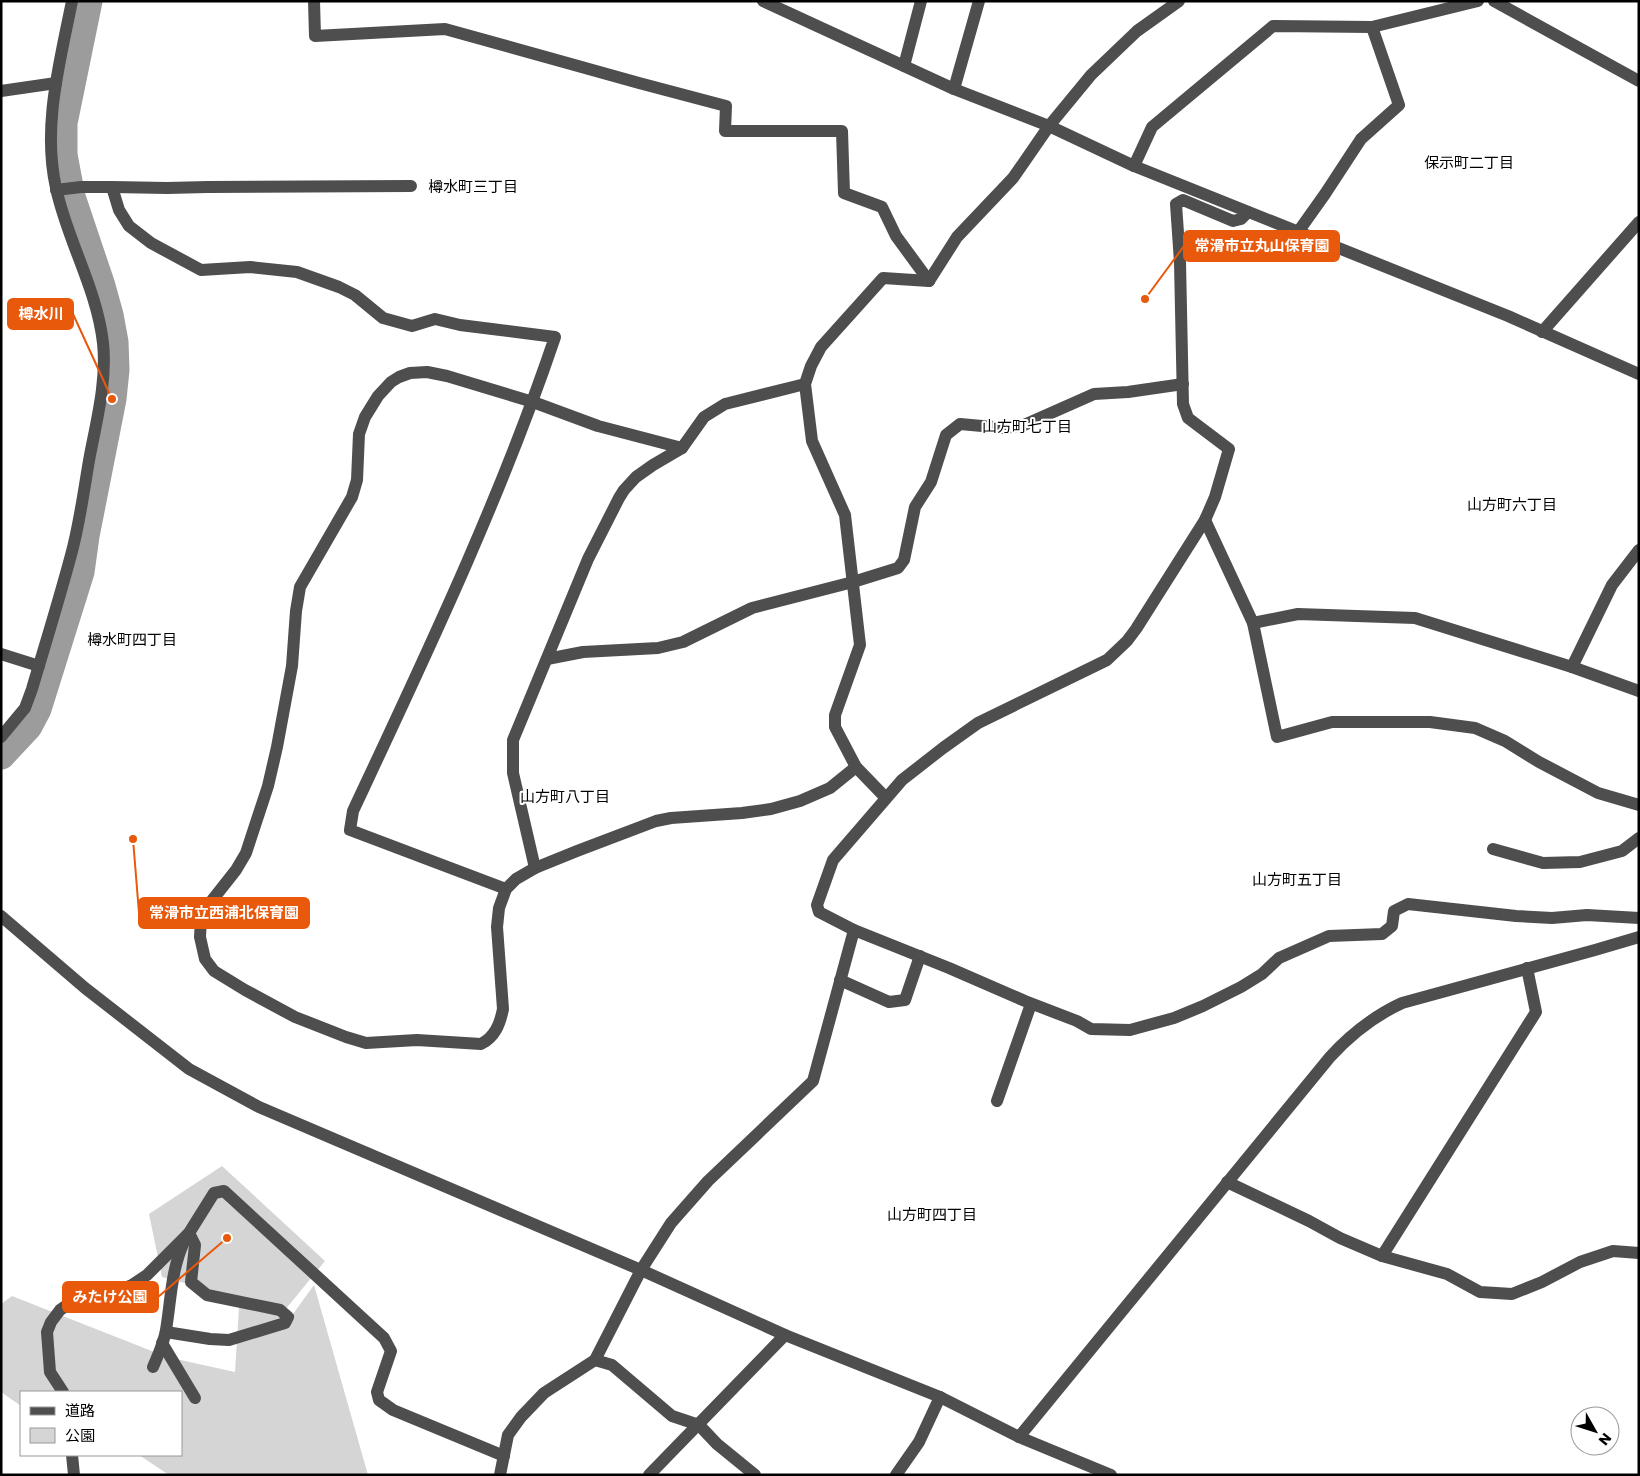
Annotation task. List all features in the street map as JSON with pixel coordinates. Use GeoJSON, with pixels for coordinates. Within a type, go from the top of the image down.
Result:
{"type":"FeatureCollection","features":[{"type":"Feature","properties":{"kind":"street"},"geometry":{"type":"LineString","coordinates":[[1,737],[25,708],[38,666],[71,553],[101,401],[103,343],[98,318],[57,189],[52,166],[51,146],[56,83],[72,1]]}},
{"type":"Feature","properties":{"kind":"street"},"geometry":{"type":"LineString","coordinates":[[314,1],[315,36],[445,29],[726,106],[725,131],[842,131],[844,193],[882,207],[896,236],[929,281]]}},
{"type":"Feature","properties":{"kind":"street"},"geometry":{"type":"LineString","coordinates":[[763,1],[954,89],[1048,126],[1134,166],[1508,316],[1639,374]]}},
{"type":"Feature","properties":{"kind":"street"},"geometry":{"type":"LineString","coordinates":[[904,66],[921,1]]}},
{"type":"Feature","properties":{"kind":"street"},"geometry":{"type":"LineString","coordinates":[[954,89],[978,1]]}},
{"type":"Feature","properties":{"kind":"street"},"geometry":{"type":"LineString","coordinates":[[929,281],[958,237],[1013,178],[1048,126],[1091,75],[1137,31],[1179,1]]}},
{"type":"Feature","properties":{"kind":"street"},"geometry":{"type":"LineString","coordinates":[[1134,166],[1152,127],[1273,26],[1372,27],[1478,1]]}},
{"type":"Feature","properties":{"kind":"street"},"geometry":{"type":"LineString","coordinates":[[1494,1],[1639,81]]}},
{"type":"Feature","properties":{"kind":"street"},"geometry":{"type":"LineString","coordinates":[[1298,232],[1361,139],[1399,106],[1372,27]]}},
{"type":"Feature","properties":{"kind":"street"},"geometry":{"type":"LineString","coordinates":[[1,91],[56,83]]}},
{"type":"Feature","properties":{"kind":"street"},"geometry":{"type":"LineString","coordinates":[[57,189],[81,187],[411,186]]}},
{"type":"Feature","properties":{"kind":"street"},"geometry":{"type":"LineString","coordinates":[[112,187],[119,210],[129,226],[151,243],[201,270],[250,267],[297,272],[339,287],[355,295],[383,318],[412,326],[435,319],[460,325],[555,337],[533,402],[446,612],[353,811],[350,830],[506,889]]}},
{"type":"Feature","properties":{"kind":"street"},"geometry":{"type":"LineString","coordinates":[[1248,212],[1240,219],[1233,220],[1183,200],[1176,204],[1180,262],[1183,404],[1188,418],[1229,449],[1215,496],[1205,520],[1136,629],[1111,656],[1085,672],[974,727],[918,766],[902,780],[833,860],[817,905],[819,912],[854,930],[1031,1004],[1077,1021],[1091,1029],[1130,1030],[1154,1024],[1203,1006],[1262,974],[1279,958],[1329,936],[1382,934],[1392,926],[1394,911],[1408,904],[1516,916],[1552,918],[1586,914],[1639,918]]}},
{"type":"Feature","properties":{"kind":"street"},"geometry":{"type":"LineString","coordinates":[[1542,332],[1639,222]]}},
{"type":"Feature","properties":{"kind":"street"},"geometry":{"type":"LineString","coordinates":[[886,798],[856,767],[835,728],[835,715],[860,645],[845,515],[812,441],[805,384],[820,347],[883,278],[929,281]]}},
{"type":"Feature","properties":{"kind":"street"},"geometry":{"type":"LineString","coordinates":[[682,448],[598,426],[533,402],[447,376],[427,372],[410,373],[399,377],[385,388],[372,404],[359,434],[357,480],[352,497],[300,587],[296,611],[292,666],[268,786],[251,842],[236,870],[202,914],[200,936],[205,959],[214,970],[295,1018],[366,1043],[417,1040],[481,1044],[486,1042],[493,1034],[498,1027],[502,1015],[497,928],[499,908],[506,889],[516,879],[535,868],[656,822],[671,818],[752,812],[800,801],[830,788],[856,767]]}},
{"type":"Feature","properties":{"kind":"street"},"geometry":{"type":"LineString","coordinates":[[535,868],[513,773],[513,740],[588,559],[624,490],[636,477],[682,448],[704,417],[725,404],[805,384]]}},
{"type":"Feature","properties":{"kind":"street"},"geometry":{"type":"LineString","coordinates":[[547,659],[583,652],[658,648],[683,642],[752,608],[853,582],[898,568],[904,560],[915,508],[931,482],[946,435],[960,424],[1004,428],[1024,425],[1094,394],[1128,392],[1183,384]]}},
{"type":"Feature","properties":{"kind":"street"},"geometry":{"type":"LineString","coordinates":[[1205,520],[1253,623],[1277,737],[1332,722],[1430,722],[1475,728],[1506,741],[1539,762],[1598,793],[1639,805]]}},
{"type":"Feature","properties":{"kind":"street"},"geometry":{"type":"LineString","coordinates":[[1572,667],[1612,585],[1639,550]]}},
{"type":"Feature","properties":{"kind":"street"},"geometry":{"type":"LineString","coordinates":[[1253,623],[1298,614],[1415,618],[1572,667],[1639,691]]}},
{"type":"Feature","properties":{"kind":"street"},"geometry":{"type":"LineString","coordinates":[[1,654],[38,666]]}},
{"type":"Feature","properties":{"kind":"street"},"geometry":{"type":"LineString","coordinates":[[1493,849],[1543,863],[1580,862],[1622,851],[1639,838]]}},
{"type":"Feature","properties":{"kind":"street"},"geometry":{"type":"LineString","coordinates":[[1,916],[139,1031],[189,1068],[224,1088],[296,1123],[641,1270],[785,1335],[940,1397],[1019,1437],[1111,1475]]}},
{"type":"Feature","properties":{"kind":"street"},"geometry":{"type":"LineString","coordinates":[[500,1475],[508,1435],[544,1393],[595,1360],[641,1270],[671,1224],[708,1181],[812,1081],[854,930]]}},
{"type":"Feature","properties":{"kind":"street"},"geometry":{"type":"LineString","coordinates":[[1019,1437],[1330,1056],[1367,1022],[1402,1003],[1639,937]]}},
{"type":"Feature","properties":{"kind":"street"},"geometry":{"type":"LineString","coordinates":[[840,980],[889,1002],[905,1000],[920,956]]}},
{"type":"Feature","properties":{"kind":"street"},"geometry":{"type":"LineString","coordinates":[[1382,1256],[1536,1012],[1527,968]]}},
{"type":"Feature","properties":{"kind":"street"},"geometry":{"type":"LineString","coordinates":[[997,1101],[1031,1004]]}},
{"type":"Feature","properties":{"kind":"street"},"geometry":{"type":"LineString","coordinates":[[1227,1182],[1382,1256],[1447,1274],[1480,1292],[1512,1294],[1542,1282],[1580,1262],[1613,1251],[1639,1253]]}},
{"type":"Feature","properties":{"kind":"street"},"geometry":{"type":"LineString","coordinates":[[153,1367],[164,1337],[173,1275],[179,1252],[188,1233],[214,1193],[224,1191],[389,1344],[391,1351],[377,1392],[380,1400],[393,1410],[504,1456]]}},
{"type":"Feature","properties":{"kind":"street"},"geometry":{"type":"LineString","coordinates":[[164,1337],[229,1340],[285,1322],[288,1317],[280,1310],[207,1294],[191,1282],[195,1245],[188,1233]]}},
{"type":"Feature","properties":{"kind":"street"},"geometry":{"type":"LineString","coordinates":[[62,1391],[50,1372],[47,1332],[51,1322],[60,1310],[80,1296],[119,1290],[132,1285],[147,1275],[188,1233]]}},
{"type":"Feature","properties":{"kind":"street"},"geometry":{"type":"LineString","coordinates":[[649,1475],[785,1335]]}},
{"type":"Feature","properties":{"kind":"street"},"geometry":{"type":"LineString","coordinates":[[164,1337],[195,1398]]}},
{"type":"Feature","properties":{"kind":"street"},"geometry":{"type":"LineString","coordinates":[[595,1360],[612,1365],[672,1416],[699,1425],[717,1444],[755,1475]]}},
{"type":"Feature","properties":{"kind":"street"},"geometry":{"type":"LineString","coordinates":[[896,1475],[919,1442],[940,1397]]}},
{"type":"Feature","properties":{"kind":"street"},"geometry":{"type":"LineString","coordinates":[[72,1456],[74,1475]]}},
{"type":"Feature","properties":{"kind":"green space"},"geometry":{"type":"Polygon","coordinates":[[[222,1166],[325,1261],[285,1310],[162,1277],[149,1214],[222,1166]]]}},
{"type":"Feature","properties":{"kind":"green space"},"geometry":{"type":"Polygon","coordinates":[[[314,1285],[368,1475],[169,1475],[140,1456],[182,1456],[182,1391],[20,1391],[20,1405],[1,1392],[1,1304],[12,1296],[167,1357],[235,1372],[239,1307],[293,1314],[314,1285]]]}},
{"type":"Feature","properties":{"kind":"waterway"},"geometry":{"type":"LineString","coordinates":[[1,755],[28,726],[37,709],[80,572],[85,536],[112,399],[115,370],[114,342],[109,315],[71,197],[63,155],[63,123],[88,1]]}},
{"type":"Feature","properties":{"kind":"place","name":"常滑市立丸山保育園"},"geometry":{"type":"Point","coordinates":[1145,299]}},
{"type":"Feature","properties":{"kind":"place","name":"樽水川"},"geometry":{"type":"Point","coordinates":[112,399]}},
{"type":"Feature","properties":{"kind":"place","name":"常滑市立西浦北保育園"},"geometry":{"type":"Point","coordinates":[133,839]}},
{"type":"Feature","properties":{"kind":"place","name":"みたけ公園"},"geometry":{"type":"Point","coordinates":[227,1238]}},
{"type":"Feature","properties":{"kind":"district","name":"保示町二丁目"},"geometry":{"type":"Point","coordinates":[1469,163]}},
{"type":"Feature","properties":{"kind":"district","name":"樽水町三丁目"},"geometry":{"type":"Point","coordinates":[473,187]}},
{"type":"Feature","properties":{"kind":"district","name":"山方町七丁目"},"geometry":{"type":"Point","coordinates":[1027,427]}},
{"type":"Feature","properties":{"kind":"district","name":"山方町六丁目"},"geometry":{"type":"Point","coordinates":[1512,505]}},
{"type":"Feature","properties":{"kind":"district","name":"樽水町四丁目"},"geometry":{"type":"Point","coordinates":[132,640]}},
{"type":"Feature","properties":{"kind":"district","name":"山方町八丁目"},"geometry":{"type":"Point","coordinates":[565,797]}},
{"type":"Feature","properties":{"kind":"district","name":"山方町五丁目"},"geometry":{"type":"Point","coordinates":[1297,880]}},
{"type":"Feature","properties":{"kind":"district","name":"山方町四丁目"},"geometry":{"type":"Point","coordinates":[932,1215]}}]}
